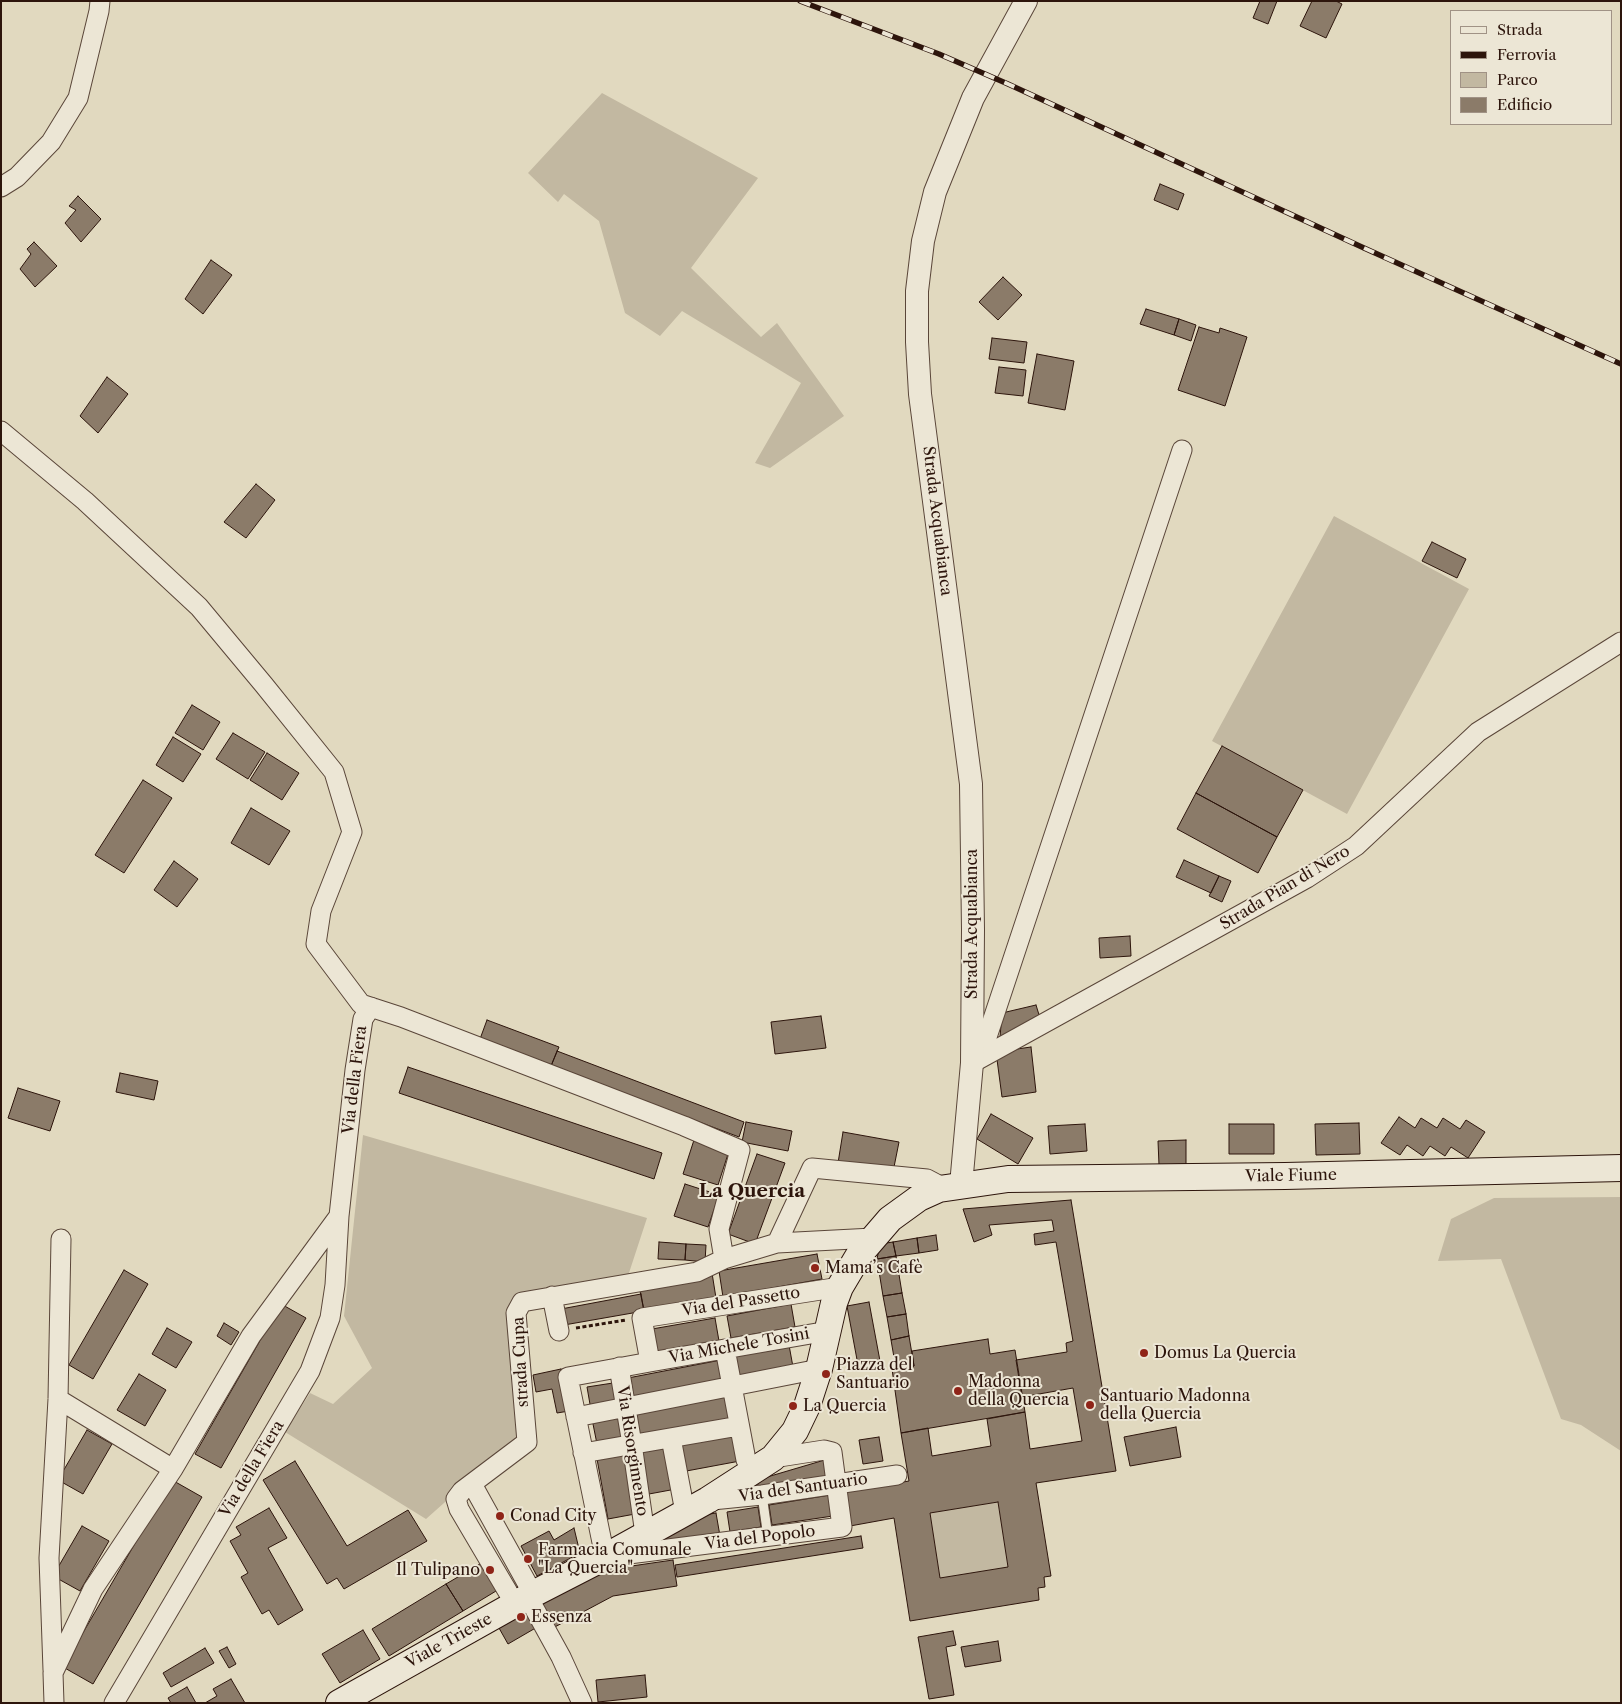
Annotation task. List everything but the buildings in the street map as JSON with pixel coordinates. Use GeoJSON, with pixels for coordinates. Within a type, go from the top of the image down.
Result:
{"type":"FeatureCollection","features":[{"type":"Feature","properties":{"kind":"main road","name":"Viale Fiume"},"geometry":{"type":"LineString","coordinates":[[953,1186],[1008,1180],[1621,1168]]}},
{"type":"Feature","properties":{"kind":"main road","name":"Via del Santuario"},"geometry":{"type":"LineString","coordinates":[[642,1536],[708,1500],[763,1475],[795,1431],[807,1406],[819,1369],[834,1303],[840,1287],[859,1255],[890,1220],[919,1198],[939,1189],[953,1186]]}},
{"type":"Feature","properties":{"kind":"main road","name":"Viale Trieste"},"geometry":{"type":"LineString","coordinates":[[339,1703],[525,1598],[642,1536]]}},
{"type":"Feature","properties":{"kind":"street"},"geometry":{"type":"LineString","coordinates":[[1,187],[17,177],[51,142],[78,98],[100,1]]}},
{"type":"Feature","properties":{"kind":"street","name":"Strada Acquabianca"},"geometry":{"type":"LineString","coordinates":[[953,1186],[972,1063],[971,784],[920,394],[917,291],[923,241],[935,192],[972,98],[1026,1]]}},
{"type":"Feature","properties":{"kind":"street"},"geometry":{"type":"LineString","coordinates":[[1,431],[85,501],[199,607],[334,772],[352,832],[321,911],[316,944],[361,1004],[401,1017],[740,1150],[720,1229],[724,1260]]}},
{"type":"Feature","properties":{"kind":"street","name":"Strada Acquabianca"},"geometry":{"type":"LineString","coordinates":[[972,1063],[984,1046],[1182,450]]}},
{"type":"Feature","properties":{"kind":"street","name":"Strada Pian di Nero"},"geometry":{"type":"LineString","coordinates":[[972,1063],[1307,878],[1356,846],[1478,732],[1621,642]]}},
{"type":"Feature","properties":{"kind":"street","name":"Via della Fiera"},"geometry":{"type":"LineString","coordinates":[[114,1703],[310,1371],[330,1318],[335,1285],[339,1216],[357,1053],[363,1019],[371,1007]]}},
{"type":"Feature","properties":{"kind":"street"},"geometry":{"type":"LineString","coordinates":[[777,1242],[812,1168],[927,1178],[953,1186]]}},
{"type":"Feature","properties":{"kind":"street","name":"Via della Fiera"},"geometry":{"type":"LineString","coordinates":[[53,1673],[93,1589],[173,1469],[251,1336],[339,1216]]}},
{"type":"Feature","properties":{"kind":"street","name":"strada Cupa"},"geometry":{"type":"LineString","coordinates":[[525,1598],[457,1503],[458,1495],[527,1442],[516,1312],[522,1302],[697,1272],[724,1260],[777,1242],[874,1238]]}},
{"type":"Feature","properties":{"kind":"street","name":"Via della Fiera"},"geometry":{"type":"LineString","coordinates":[[54,1703],[49,1558],[58,1399],[62,1239]]}},
{"type":"Feature","properties":{"kind":"street","name":"Via del Passetto"},"geometry":{"type":"LineString","coordinates":[[642,1318],[840,1287]]}},
{"type":"Feature","properties":{"kind":"street"},"geometry":{"type":"LineString","coordinates":[[552,1296],[559,1331]]}},
{"type":"Feature","properties":{"kind":"street"},"geometry":{"type":"LineString","coordinates":[[642,1318],[650,1362]]}},
{"type":"Feature","properties":{"kind":"street","name":"Via Michele Tosini"},"geometry":{"type":"LineString","coordinates":[[576,1417],[568,1377],[828,1331]]}},
{"type":"Feature","properties":{"kind":"street"},"geometry":{"type":"LineString","coordinates":[[725,1349],[746,1460],[763,1475],[824,1450],[832,1452],[837,1484]]}},
{"type":"Feature","properties":{"kind":"street","name":"Via Risorgimento"},"geometry":{"type":"LineString","coordinates":[[619,1367],[632,1444],[642,1536]]}},
{"type":"Feature","properties":{"kind":"street"},"geometry":{"type":"LineString","coordinates":[[605,1557],[576,1417],[819,1369]]}},
{"type":"Feature","properties":{"kind":"street"},"geometry":{"type":"LineString","coordinates":[[58,1399],[173,1469]]}},
{"type":"Feature","properties":{"kind":"street"},"geometry":{"type":"LineString","coordinates":[[583,1453],[739,1426]]}},
{"type":"Feature","properties":{"kind":"street"},"geometry":{"type":"LineString","coordinates":[[671,1438],[685,1512]]}},
{"type":"Feature","properties":{"kind":"street","name":"Via del Santuario"},"geometry":{"type":"LineString","coordinates":[[763,1475],[837,1484],[897,1475]]}},
{"type":"Feature","properties":{"kind":"street","name":"Via del Popolo"},"geometry":{"type":"LineString","coordinates":[[605,1557],[842,1527],[837,1484]]}},
{"type":"Feature","properties":{"kind":"street"},"geometry":{"type":"LineString","coordinates":[[525,1598],[561,1657],[582,1703]]}},
{"type":"Feature","properties":{"kind":"lane"},"geometry":{"type":"LineString","coordinates":[[763,1475],[768,1537]]}},
{"type":"Feature","properties":{"kind":"path"},"geometry":{"type":"LineString","coordinates":[[559,1331],[642,1318]]}},
{"type":"Feature","properties":{"kind":"green space"},"geometry":{"type":"Polygon","coordinates":[[[602,93],[758,178],[691,268],[761,337],[777,323],[844,416],[770,468],[755,463],[801,383],[682,311],[660,336],[625,313],[599,221],[564,194],[558,202],[528,173],[602,93]]]}},
{"type":"Feature","properties":{"kind":"green space"},"geometry":{"type":"Polygon","coordinates":[[[1334,516],[1469,589],[1347,814],[1212,741],[1334,516]]]}},
{"type":"Feature","properties":{"kind":"green space"},"geometry":{"type":"Polygon","coordinates":[[[363,1135],[647,1218],[627,1279],[521,1295],[517,1438],[426,1519],[285,1432],[310,1393],[333,1404],[372,1368],[344,1316],[363,1135]]]}},
{"type":"Feature","properties":{"kind":"green space"},"geometry":{"type":"Polygon","coordinates":[[[1621,1197],[1621,1451],[1581,1425],[1561,1419],[1501,1259],[1438,1261],[1451,1219],[1494,1198],[1621,1197]]]}},
{"type":"Feature","properties":{"kind":"green space"},"geometry":{"type":"Polygon","coordinates":[[[998,1502],[1008,1567],[940,1578],[930,1513],[998,1502]]]}},
{"type":"Feature","properties":{"kind":"railway"},"geometry":{"type":"LineString","coordinates":[[800,1],[939,54],[1008,84],[1621,364]]}},
{"type":"Feature","properties":{"kind":"place","name":"Mama’s Cafè"},"geometry":{"type":"Point","coordinates":[815,1268]}},
{"type":"Feature","properties":{"kind":"place","name":"Domus La Quercia"},"geometry":{"type":"Point","coordinates":[1144,1353]}},
{"type":"Feature","properties":{"kind":"place","name":"Piazza del Santuario"},"geometry":{"type":"Point","coordinates":[826,1374]}},
{"type":"Feature","properties":{"kind":"place","name":"Madonna della Quercia"},"geometry":{"type":"Point","coordinates":[958,1391]}},
{"type":"Feature","properties":{"kind":"place","name":"Santuario Madonna della Quercia"},"geometry":{"type":"Point","coordinates":[1090,1405]}},
{"type":"Feature","properties":{"kind":"place","name":"La Quercia"},"geometry":{"type":"Point","coordinates":[793,1406]}},
{"type":"Feature","properties":{"kind":"place","name":"Conad City"},"geometry":{"type":"Point","coordinates":[500,1516]}},
{"type":"Feature","properties":{"kind":"place","name":"Farmacia Comunale \"La Quercia\""},"geometry":{"type":"Point","coordinates":[528,1559]}},
{"type":"Feature","properties":{"kind":"place","name":"Il Tulipano"},"geometry":{"type":"Point","coordinates":[490,1570]}},
{"type":"Feature","properties":{"kind":"place","name":"Essenza"},"geometry":{"type":"Point","coordinates":[521,1617]}},
{"type":"Feature","properties":{"kind":"district","name":"La Quercia"},"geometry":{"type":"Point","coordinates":[752,1192]}}]}
